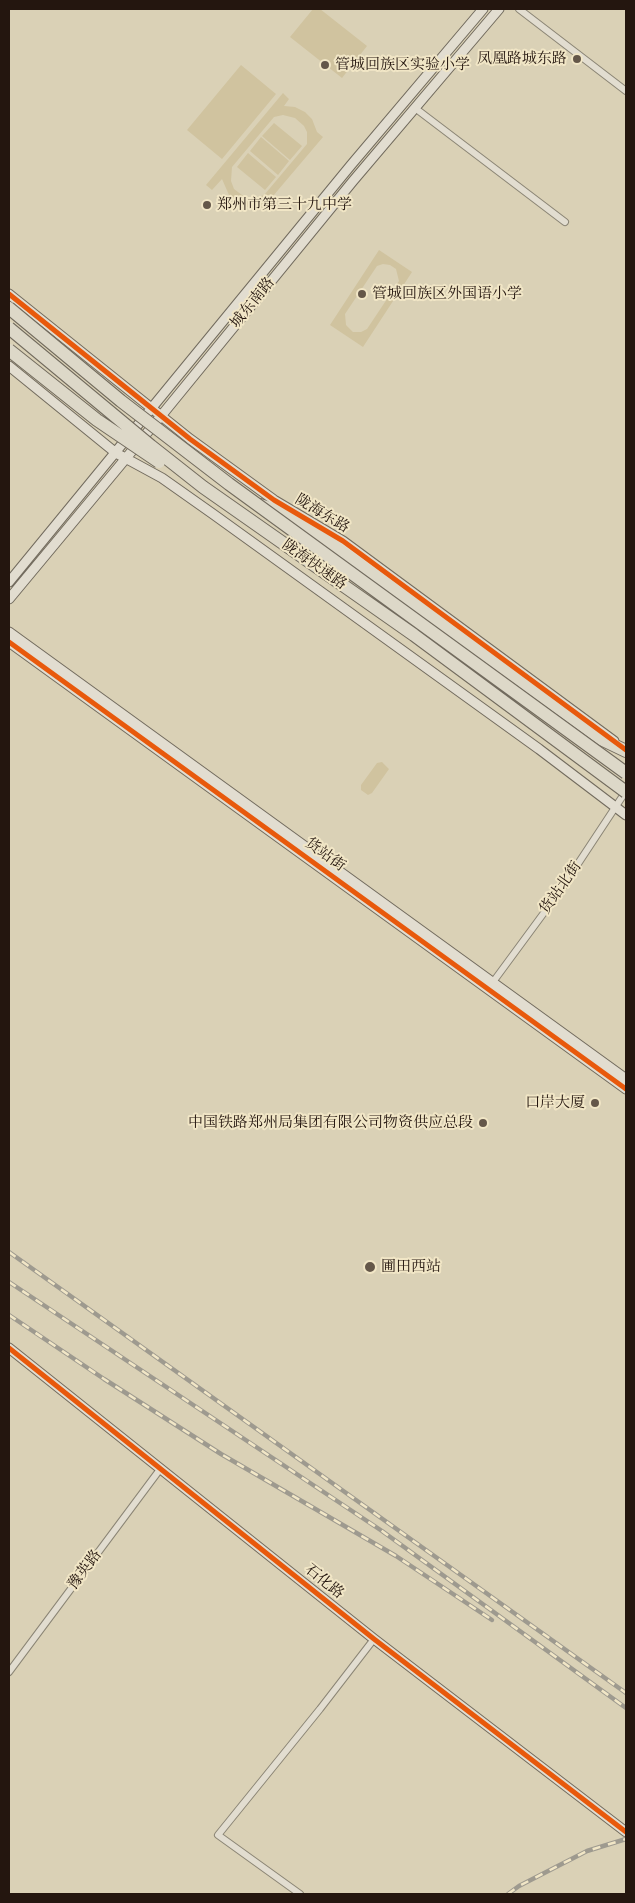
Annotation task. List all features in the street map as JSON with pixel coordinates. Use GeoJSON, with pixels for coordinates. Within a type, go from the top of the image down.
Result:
{"type":"FeatureCollection","features":[{"type":"Feature","properties":{"kind":"highway","name":"陇海快速路"},"geometry":{"type":"LineString","coordinates":[[9,308],[121,401],[255,503],[626,772]]}},
{"type":"Feature","properties":{"kind":"highway","name":"陇海快速路"},"geometry":{"type":"LineString","coordinates":[[9,328],[158,452],[203,486],[414,635],[626,792]]}},
{"type":"Feature","properties":{"kind":"highway"},"geometry":{"type":"LineString","coordinates":[[9,350],[97,420],[199,491],[255,523]]}},
{"type":"Feature","properties":{"kind":"highway"},"geometry":{"type":"LineString","coordinates":[[255,503],[281,512],[334,546],[601,739],[626,750]]}},
{"type":"Feature","properties":{"kind":"street","name":"城东南路"},"geometry":{"type":"LineString","coordinates":[[9,582],[352,165],[484,9]]}},
{"type":"Feature","properties":{"kind":"street","name":"城东南路"},"geometry":{"type":"LineString","coordinates":[[9,599],[352,181],[499,9]]}},
{"type":"Feature","properties":{"kind":"street"},"geometry":{"type":"LineString","coordinates":[[519,9],[626,91]]}},
{"type":"Feature","properties":{"kind":"street"},"geometry":{"type":"LineString","coordinates":[[415,108],[565,222]]}},
{"type":"Feature","properties":{"kind":"street","name":"陇海东路"},"geometry":{"type":"LineString","coordinates":[[9,294],[161,416],[274,500],[343,541],[626,750]]}},
{"type":"Feature","properties":{"kind":"street"},"geometry":{"type":"LineString","coordinates":[[9,366],[116,453],[162,478],[205,508],[539,749],[626,815]]}},
{"type":"Feature","properties":{"kind":"street","name":"货站街"},"geometry":{"type":"LineString","coordinates":[[9,632],[626,1079]]}},
{"type":"Feature","properties":{"kind":"street","name":"货站街"},"geometry":{"type":"LineString","coordinates":[[9,642],[626,1089]]}},
{"type":"Feature","properties":{"kind":"street","name":"货站北街"},"geometry":{"type":"LineString","coordinates":[[493,982],[560,891],[626,792]]}},
{"type":"Feature","properties":{"kind":"street","name":"石化路"},"geometry":{"type":"LineString","coordinates":[[9,1348],[374,1639],[626,1832]]}},
{"type":"Feature","properties":{"kind":"street","name":"豫英路"},"geometry":{"type":"LineString","coordinates":[[9,1672],[161,1468]]}},
{"type":"Feature","properties":{"kind":"street"},"geometry":{"type":"LineString","coordinates":[[300,1894],[218,1835],[374,1639]]}},
{"type":"Feature","properties":{"kind":"shaded area"},"geometry":{"type":"Polygon","coordinates":[[[313,9],[320,9],[367,46],[342,78],[290,37],[313,9]]]}},
{"type":"Feature","properties":{"kind":"shaded area"},"geometry":{"type":"Polygon","coordinates":[[[241,65],[276,94],[222,159],[187,130],[241,65]]]}},
{"type":"Feature","properties":{"kind":"shaded area"},"geometry":{"type":"Polygon","coordinates":[[[283,93],[289,99],[284,106],[295,107],[305,112],[312,119],[317,132],[323,137],[262,209],[238,204],[229,195],[222,179],[212,190],[206,185],[283,93]],[[283,115],[274,117],[232,167],[231,181],[234,189],[246,198],[258,198],[265,194],[307,144],[307,132],[304,126],[295,118],[283,115]]]}},
{"type":"Feature","properties":{"kind":"shaded area"},"geometry":{"type":"Polygon","coordinates":[[[274,123],[302,146],[290,160],[262,136],[274,123]]]}},
{"type":"Feature","properties":{"kind":"shaded area"},"geometry":{"type":"Polygon","coordinates":[[[261,137],[289,161],[278,175],[250,151],[261,137]]]}},
{"type":"Feature","properties":{"kind":"shaded area"},"geometry":{"type":"Polygon","coordinates":[[[248,153],[276,177],[265,190],[237,167],[248,153]]]}},
{"type":"Feature","properties":{"kind":"shaded area"},"geometry":{"type":"Polygon","coordinates":[[[379,250],[412,272],[363,347],[330,325],[379,250]],[[383,264],[377,266],[345,314],[346,325],[353,332],[361,332],[367,329],[399,281],[396,269],[390,265],[383,264]]]}},
{"type":"Feature","properties":{"kind":"shaded area"},"geometry":{"type":"Polygon","coordinates":[[[382,762],[389,769],[372,793],[368,795],[361,790],[361,785],[377,763],[382,762]]]}},
{"type":"Feature","properties":{"kind":"railway"},"geometry":{"type":"LineString","coordinates":[[9,1252],[626,1693]]}},
{"type":"Feature","properties":{"kind":"railway"},"geometry":{"type":"LineString","coordinates":[[9,1282],[382,1531],[626,1708]]}},
{"type":"Feature","properties":{"kind":"railway"},"geometry":{"type":"LineString","coordinates":[[9,1315],[221,1454],[396,1556],[492,1620]]}},
{"type":"Feature","properties":{"kind":"railway"},"geometry":{"type":"LineString","coordinates":[[508,1894],[519,1886],[587,1851],[626,1839]]}},
{"type":"Feature","properties":{"kind":"cycle path"},"geometry":{"type":"LineString","coordinates":[[9,294],[190,439],[274,500],[343,541],[626,750]]}},
{"type":"Feature","properties":{"kind":"cycle path"},"geometry":{"type":"LineString","coordinates":[[9,642],[626,1089]]}},
{"type":"Feature","properties":{"kind":"cycle path"},"geometry":{"type":"LineString","coordinates":[[9,1348],[374,1639],[626,1832]]}},
{"type":"Feature","properties":{"kind":"place","name":"凤凰路城东路"},"geometry":{"type":"Point","coordinates":[577,59]}},
{"type":"Feature","properties":{"kind":"place","name":"管城回族区实验小学"},"geometry":{"type":"Point","coordinates":[325,65]}},
{"type":"Feature","properties":{"kind":"place","name":"郑州市第三十九中学"},"geometry":{"type":"Point","coordinates":[207,205]}},
{"type":"Feature","properties":{"kind":"place","name":"管城回族区外国语小学"},"geometry":{"type":"Point","coordinates":[362,294]}},
{"type":"Feature","properties":{"kind":"place","name":"口岸大厦"},"geometry":{"type":"Point","coordinates":[595,1103]}},
{"type":"Feature","properties":{"kind":"place","name":"中国铁路郑州局集团有限公司物资供应总段"},"geometry":{"type":"Point","coordinates":[483,1123]}},
{"type":"Feature","properties":{"kind":"place","name":"圃田西站"},"geometry":{"type":"Point","coordinates":[370,1267]}}]}
